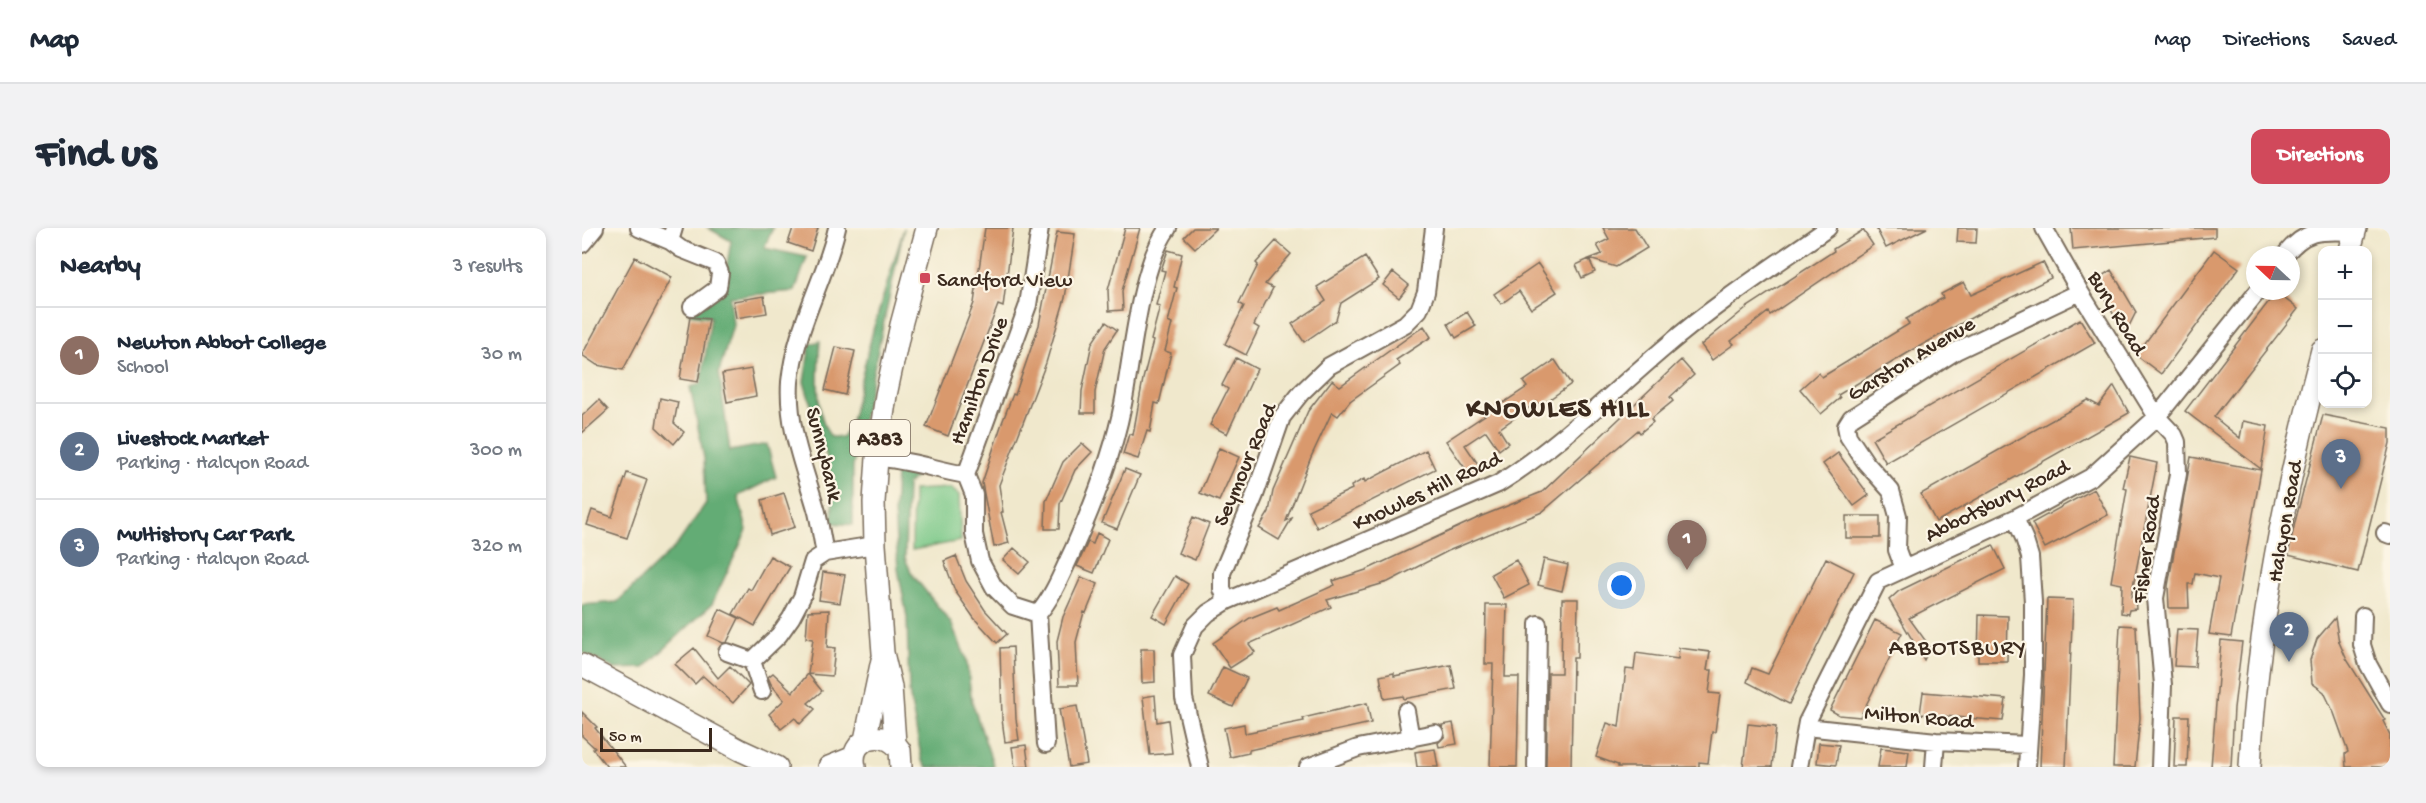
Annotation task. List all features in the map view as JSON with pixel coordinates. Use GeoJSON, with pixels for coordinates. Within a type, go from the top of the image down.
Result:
{"type":"FeatureCollection","features":[{"type":"Feature","properties":{"kind":"main road","name":"A383"},"geometry":{"type":"LineString","coordinates":[[895,743],[891,687],[883,653],[874,502],[877,458],[891,372],[927,228]]}},
{"type":"Feature","properties":{"kind":"main road","name":"Halcyon Road"},"geometry":{"type":"LineString","coordinates":[[2250,767],[2259,669],[2281,520],[2298,441],[2321,354]]}},
{"type":"Feature","properties":{"kind":"main road","name":"A383"},"geometry":{"type":"LineString","coordinates":[[858,755],[883,653]]}},
{"type":"Feature","properties":{"kind":"main road"},"geometry":{"type":"LineString","coordinates":[[582,665],[740,750],[777,767]]}},
{"type":"Feature","properties":{"kind":"main road"},"geometry":{"type":"LineString","coordinates":[[829,767],[858,755],[880,736],[895,743],[900,750],[901,767]]}},
{"type":"Feature","properties":{"kind":"street"},"geometry":{"type":"LineString","coordinates":[[582,244],[595,228]]}},
{"type":"Feature","properties":{"kind":"street"},"geometry":{"type":"LineString","coordinates":[[639,228],[672,234],[681,249],[716,263],[720,273],[718,288],[693,307]]}},
{"type":"Feature","properties":{"kind":"street","name":"Sunnybank"},"geometry":{"type":"LineString","coordinates":[[825,553],[817,514],[794,439],[790,380],[797,344],[837,228]]}},
{"type":"Feature","properties":{"kind":"street","name":"Hamilton Drive"},"geometry":{"type":"LineString","coordinates":[[966,475],[1028,304],[1040,228]]}},
{"type":"Feature","properties":{"kind":"street"},"geometry":{"type":"LineString","coordinates":[[1046,744],[1038,614],[1051,598],[1100,485],[1123,405],[1138,312],[1158,242],[1168,228]]}},
{"type":"Feature","properties":{"kind":"street","name":"Seymour Road"},"geometry":{"type":"LineString","coordinates":[[1227,601],[1222,589],[1222,573],[1255,495],[1282,417],[1301,393],[1329,366],[1405,324],[1419,310],[1426,292],[1434,228]]}},
{"type":"Feature","properties":{"kind":"street","name":"Knowles Hill Road"},"geometry":{"type":"LineString","coordinates":[[1200,767],[1184,698],[1182,655],[1195,626],[1208,613],[1227,601],[1506,479],[1562,437],[1665,347],[1745,285],[1828,228]]}},
{"type":"Feature","properties":{"kind":"street","name":"Bury Road"},"geometry":{"type":"LineString","coordinates":[[2044,228],[2080,292],[2157,417]]}},
{"type":"Feature","properties":{"kind":"street"},"geometry":{"type":"LineString","coordinates":[[2292,246],[2300,237],[2310,233],[2354,237]]}},
{"type":"Feature","properties":{"kind":"street","name":"Garston Avenue"},"geometry":{"type":"LineString","coordinates":[[1904,569],[1897,550],[1898,516],[1891,491],[1866,463],[1848,436],[1846,426],[1851,418],[1956,351],[2080,292]]}},
{"type":"Feature","properties":{"kind":"street","name":"Abbotsbury Road"},"geometry":{"type":"LineString","coordinates":[[1799,767],[1806,727],[1878,581],[2015,518],[2091,477],[2157,417],[2251,300]]}},
{"type":"Feature","properties":{"kind":"street","name":"Fisher Road"},"geometry":{"type":"LineString","coordinates":[[2157,417],[2174,435],[2179,453],[2178,474],[2155,598],[2163,685],[2160,767]]}},
{"type":"Feature","properties":{"kind":"street"},"geometry":{"type":"LineString","coordinates":[[877,458],[899,459],[934,470],[966,475],[974,495],[974,534],[985,570],[994,587],[1013,606],[1038,614]]}},
{"type":"Feature","properties":{"kind":"street"},"geometry":{"type":"LineString","coordinates":[[2015,518],[2030,557],[2033,602],[2033,675],[2027,767]]}},
{"type":"Feature","properties":{"kind":"street"},"geometry":{"type":"LineString","coordinates":[[752,662],[779,635],[791,618],[802,597],[813,561],[825,553],[875,545]]}},
{"type":"Feature","properties":{"kind":"street"},"geometry":{"type":"LineString","coordinates":[[2363,616],[2362,645],[2368,664],[2390,704]]}},
{"type":"Feature","properties":{"kind":"street"},"geometry":{"type":"LineString","coordinates":[[1536,767],[1538,624]]}},
{"type":"Feature","properties":{"kind":"street"},"geometry":{"type":"LineString","coordinates":[[727,652],[752,662],[762,690]]}},
{"type":"Feature","properties":{"kind":"street"},"geometry":{"type":"LineString","coordinates":[[1406,711],[1411,739]]}},
{"type":"Feature","properties":{"kind":"street","name":"Milton Road"},"geometry":{"type":"LineString","coordinates":[[1806,727],[1936,741],[2028,745]]}},
{"type":"Feature","properties":{"kind":"street"},"geometry":{"type":"LineString","coordinates":[[1308,767],[1358,748],[1435,733]]}},
{"type":"Feature","properties":{"kind":"street"},"geometry":{"type":"LineString","coordinates":[[1934,767],[1936,741]]}},
{"type":"Feature","properties":{"kind":"green space"},"geometry":{"type":"Polygon","coordinates":[[[708,228],[773,228],[764,248],[807,257],[795,291],[730,297],[733,325],[719,372],[730,451],[767,444],[776,477],[738,496],[747,530],[712,604],[644,668],[615,669],[582,652],[582,605],[617,602],[677,545],[706,503],[704,458],[690,387],[701,384],[711,317],[689,314],[722,294],[731,241],[708,228]]]}},
{"type":"Feature","properties":{"kind":"green space"},"geometry":{"type":"Polygon","coordinates":[[[904,228],[853,467],[853,525],[832,523],[833,490],[827,458],[804,382],[810,344],[820,341],[818,391],[822,417],[831,437],[842,437],[850,425],[873,330],[904,228]]]}},
{"type":"Feature","properties":{"kind":"green space"},"geometry":{"type":"Polygon","coordinates":[[[896,473],[917,477],[907,484],[905,558],[912,574],[951,623],[966,658],[972,702],[994,767],[927,767],[922,761],[909,692],[907,617],[898,569],[894,513],[896,473]]]}},
{"type":"Feature","properties":{"kind":"green space"},"geometry":{"type":"Polygon","coordinates":[[[950,488],[959,495],[961,541],[912,550],[913,490],[950,488]]]}},
{"type":"Feature","properties":{"kind":"building"},"geometry":{"type":"Polygon","coordinates":[[[793,228],[818,228],[811,251],[788,243],[793,228]]]}},
{"type":"Feature","properties":{"kind":"building"},"geometry":{"type":"Polygon","coordinates":[[[985,228],[1013,228],[1003,307],[998,305],[948,436],[926,427],[974,303],[985,228]]]}},
{"type":"Feature","properties":{"kind":"building"},"geometry":{"type":"Polygon","coordinates":[[[1125,228],[1140,228],[1122,291],[1123,310],[1109,311],[1108,290],[1125,228]]]}},
{"type":"Feature","properties":{"kind":"building"},"geometry":{"type":"Polygon","coordinates":[[[1193,228],[1216,228],[1195,248],[1184,237],[1193,228]]]}},
{"type":"Feature","properties":{"kind":"building"},"geometry":{"type":"Polygon","coordinates":[[[1603,228],[1635,228],[1647,248],[1616,267],[1589,259],[1602,254],[1597,245],[1609,239],[1603,228]]]}},
{"type":"Feature","properties":{"kind":"building"},"geometry":{"type":"Polygon","coordinates":[[[1876,228],[1927,228],[1886,248],[1876,228]]]}},
{"type":"Feature","properties":{"kind":"building"},"geometry":{"type":"Polygon","coordinates":[[[1958,228],[1977,228],[1976,243],[1957,242],[1958,228]]]}},
{"type":"Feature","properties":{"kind":"building"},"geometry":{"type":"Polygon","coordinates":[[[2071,228],[2215,228],[2215,237],[2073,250],[2071,228]]]}},
{"type":"Feature","properties":{"kind":"building"},"geometry":{"type":"Polygon","coordinates":[[[1863,230],[1873,245],[1770,315],[1768,312],[1731,341],[1734,344],[1712,360],[1701,345],[1746,308],[1863,230]]]}},
{"type":"Feature","properties":{"kind":"building"},"geometry":{"type":"Polygon","coordinates":[[[1057,232],[1075,234],[1065,298],[1046,363],[999,485],[1003,512],[1001,512],[1009,543],[994,547],[982,483],[1039,325],[1057,232]]]}},
{"type":"Feature","properties":{"kind":"building"},"geometry":{"type":"Polygon","coordinates":[[[1276,241],[1291,254],[1265,284],[1273,288],[1254,325],[1259,328],[1246,355],[1225,344],[1244,306],[1239,303],[1258,265],[1256,263],[1276,241]]]}},
{"type":"Feature","properties":{"kind":"building"},"geometry":{"type":"Polygon","coordinates":[[[1168,250],[1182,254],[1174,287],[1177,288],[1168,322],[1172,324],[1165,351],[1171,353],[1159,404],[1155,403],[1150,432],[1147,431],[1138,459],[1123,454],[1129,434],[1133,435],[1143,379],[1153,341],[1151,340],[1160,306],[1156,305],[1165,271],[1161,270],[1168,250]]]}},
{"type":"Feature","properties":{"kind":"building"},"geometry":{"type":"Polygon","coordinates":[[[2214,250],[2239,268],[2161,374],[2136,355],[2214,250]]]}},
{"type":"Feature","properties":{"kind":"building"},"geometry":{"type":"Polygon","coordinates":[[[635,257],[672,277],[623,370],[597,365],[582,355],[635,257]]]}},
{"type":"Feature","properties":{"kind":"building"},"geometry":{"type":"Polygon","coordinates":[[[1365,257],[1379,279],[1341,303],[1336,320],[1304,342],[1292,324],[1326,301],[1317,287],[1365,257]]]}},
{"type":"Feature","properties":{"kind":"building"},"geometry":{"type":"Polygon","coordinates":[[[1589,259],[1595,272],[1582,278],[1576,265],[1589,259]]]}},
{"type":"Feature","properties":{"kind":"building"},"geometry":{"type":"Polygon","coordinates":[[[2043,262],[2051,278],[1911,351],[1838,395],[1840,398],[1821,414],[1800,389],[1818,373],[1822,377],[1909,324],[1906,319],[1943,298],[1941,294],[1964,282],[1971,295],[2043,262]]]}},
{"type":"Feature","properties":{"kind":"building"},"geometry":{"type":"Polygon","coordinates":[[[1538,264],[1557,292],[1531,309],[1519,291],[1501,304],[1494,294],[1538,264]]]}},
{"type":"Feature","properties":{"kind":"building"},"geometry":{"type":"Polygon","coordinates":[[[2111,270],[2136,312],[2125,334],[2094,281],[2111,270]]]}},
{"type":"Feature","properties":{"kind":"building"},"geometry":{"type":"Polygon","coordinates":[[[1393,272],[1409,285],[1399,298],[1383,285],[1393,272]]]}},
{"type":"Feature","properties":{"kind":"building"},"geometry":{"type":"Polygon","coordinates":[[[764,296],[767,313],[736,318],[733,301],[764,296]]]}},
{"type":"Feature","properties":{"kind":"building"},"geometry":{"type":"Polygon","coordinates":[[[2270,300],[2286,300],[2298,309],[2214,417],[2240,438],[2243,421],[2268,426],[2261,469],[2185,411],[2270,300]]]}},
{"type":"Feature","properties":{"kind":"building"},"geometry":{"type":"Polygon","coordinates":[[[1467,312],[1476,326],[1456,338],[1448,324],[1467,312]]]}},
{"type":"Feature","properties":{"kind":"building"},"geometry":{"type":"Polygon","coordinates":[[[690,317],[709,319],[698,382],[680,379],[690,317]]]}},
{"type":"Feature","properties":{"kind":"building"},"geometry":{"type":"Polygon","coordinates":[[[2080,319],[2095,343],[1886,463],[1872,439],[2080,319]]]}},
{"type":"Feature","properties":{"kind":"building"},"geometry":{"type":"Polygon","coordinates":[[[1106,322],[1117,330],[1105,348],[1095,392],[1095,413],[1081,413],[1082,391],[1092,343],[1106,322]]]}},
{"type":"Feature","properties":{"kind":"building"},"geometry":{"type":"Polygon","coordinates":[[[1424,326],[1431,337],[1396,360],[1400,365],[1350,401],[1338,416],[1332,412],[1311,457],[1286,521],[1292,518],[1279,540],[1259,528],[1269,512],[1273,491],[1308,411],[1332,380],[1340,386],[1424,326]]]}},
{"type":"Feature","properties":{"kind":"building"},"geometry":{"type":"Polygon","coordinates":[[[836,347],[855,351],[845,395],[825,390],[836,347]]]}},
{"type":"Feature","properties":{"kind":"building"},"geometry":{"type":"Polygon","coordinates":[[[1236,358],[1257,369],[1227,434],[1210,425],[1228,389],[1222,385],[1236,358]]]}},
{"type":"Feature","properties":{"kind":"building"},"geometry":{"type":"Polygon","coordinates":[[[1555,360],[1571,384],[1540,406],[1537,402],[1499,429],[1508,443],[1499,450],[1486,431],[1465,445],[1480,467],[1469,474],[1446,441],[1527,387],[1523,382],[1555,360]]]}},
{"type":"Feature","properties":{"kind":"building"},"geometry":{"type":"Polygon","coordinates":[[[1681,360],[1694,375],[1670,397],[1673,401],[1651,419],[1653,422],[1640,433],[1638,430],[1542,512],[1448,551],[1388,582],[1327,600],[1331,607],[1249,644],[1255,652],[1230,668],[1213,643],[1250,618],[1277,607],[1279,610],[1335,585],[1333,581],[1366,570],[1482,516],[1542,492],[1681,360]]]}},
{"type":"Feature","properties":{"kind":"building"},"geometry":{"type":"Polygon","coordinates":[[[751,369],[756,396],[727,402],[722,374],[751,369]]]}},
{"type":"Feature","properties":{"kind":"building"},"geometry":{"type":"Polygon","coordinates":[[[2114,386],[2129,413],[1936,522],[1921,494],[2088,400],[2099,406],[2114,386]]]}},
{"type":"Feature","properties":{"kind":"building"},"geometry":{"type":"Polygon","coordinates":[[[660,398],[678,402],[674,423],[684,432],[674,444],[656,427],[660,398]]]}},
{"type":"Feature","properties":{"kind":"building"},"geometry":{"type":"Polygon","coordinates":[[[599,400],[608,410],[582,433],[582,416],[599,400]]]}},
{"type":"Feature","properties":{"kind":"building"},"geometry":{"type":"Polygon","coordinates":[[[2323,415],[2390,428],[2390,443],[2358,572],[2288,555],[2323,415]]]}},
{"type":"Feature","properties":{"kind":"building"},"geometry":{"type":"Polygon","coordinates":[[[1082,443],[1092,452],[1075,470],[1060,504],[1059,529],[1045,529],[1046,501],[1063,462],[1082,443]]]}},
{"type":"Feature","properties":{"kind":"building"},"geometry":{"type":"Polygon","coordinates":[[[1219,448],[1239,457],[1219,501],[1200,493],[1219,448]]]}},
{"type":"Feature","properties":{"kind":"building"},"geometry":{"type":"Polygon","coordinates":[[[1426,450],[1435,469],[1317,528],[1308,510],[1352,489],[1351,486],[1364,479],[1365,482],[1426,450]]]}},
{"type":"Feature","properties":{"kind":"building"},"geometry":{"type":"Polygon","coordinates":[[[1838,453],[1869,495],[1854,506],[1823,464],[1838,453]]]}},
{"type":"Feature","properties":{"kind":"building"},"geometry":{"type":"Polygon","coordinates":[[[2130,457],[2157,463],[2131,597],[2135,597],[2136,609],[2129,610],[2128,614],[2121,613],[2122,584],[2111,582],[2127,489],[2123,488],[2130,457]]]}},
{"type":"Feature","properties":{"kind":"building"},"geometry":{"type":"Polygon","coordinates":[[[2191,457],[2261,470],[2231,637],[2209,634],[2219,578],[2195,573],[2193,584],[2188,584],[2189,608],[2169,608],[2168,586],[2191,457]]]}},
{"type":"Feature","properties":{"kind":"building"},"geometry":{"type":"Polygon","coordinates":[[[1125,469],[1140,475],[1117,529],[1102,523],[1125,469]]]}},
{"type":"Feature","properties":{"kind":"building"},"geometry":{"type":"Polygon","coordinates":[[[627,473],[647,480],[627,538],[587,525],[592,510],[612,517],[627,473]]]}},
{"type":"Feature","properties":{"kind":"building"},"geometry":{"type":"Polygon","coordinates":[[[2094,489],[2108,515],[2045,548],[2032,523],[2094,489]]]}},
{"type":"Feature","properties":{"kind":"building"},"geometry":{"type":"Polygon","coordinates":[[[784,493],[795,527],[770,535],[762,500],[784,493]]]}},
{"type":"Feature","properties":{"kind":"building"},"geometry":{"type":"Polygon","coordinates":[[[1846,516],[1880,516],[1880,538],[1846,538],[1846,516]]]}},
{"type":"Feature","properties":{"kind":"building"},"geometry":{"type":"Polygon","coordinates":[[[1193,517],[1209,524],[1195,560],[1178,553],[1193,517]]]}},
{"type":"Feature","properties":{"kind":"building"},"geometry":{"type":"Polygon","coordinates":[[[1097,533],[1108,539],[1094,573],[1077,566],[1088,542],[1093,544],[1097,533]]]}},
{"type":"Feature","properties":{"kind":"building"},"geometry":{"type":"Polygon","coordinates":[[[1993,545],[2005,569],[1909,618],[1930,647],[1924,660],[1889,600],[1899,591],[1993,545]]]}},
{"type":"Feature","properties":{"kind":"building"},"geometry":{"type":"Polygon","coordinates":[[[1014,548],[1030,562],[1019,574],[1003,560],[1014,548]]]}},
{"type":"Feature","properties":{"kind":"building"},"geometry":{"type":"Polygon","coordinates":[[[770,556],[790,567],[755,626],[733,614],[748,588],[751,590],[770,556]]]}},
{"type":"Feature","properties":{"kind":"building"},"geometry":{"type":"Polygon","coordinates":[[[956,556],[966,581],[985,610],[1007,634],[997,643],[974,618],[955,591],[944,561],[956,556]]]}},
{"type":"Feature","properties":{"kind":"building"},"geometry":{"type":"Polygon","coordinates":[[[1826,558],[1854,572],[1789,704],[1747,682],[1752,668],[1768,674],[1826,558]]]}},
{"type":"Feature","properties":{"kind":"building"},"geometry":{"type":"Polygon","coordinates":[[[1544,559],[1568,565],[1562,591],[1538,585],[1544,559]]]}},
{"type":"Feature","properties":{"kind":"building"},"geometry":{"type":"Polygon","coordinates":[[[1516,560],[1529,585],[1504,598],[1491,574],[1516,560]]]}},
{"type":"Feature","properties":{"kind":"building"},"geometry":{"type":"Polygon","coordinates":[[[823,572],[845,575],[840,603],[819,600],[823,572]]]}},
{"type":"Feature","properties":{"kind":"building"},"geometry":{"type":"Polygon","coordinates":[[[1175,576],[1188,584],[1166,624],[1152,616],[1175,576]]]}},
{"type":"Feature","properties":{"kind":"building"},"geometry":{"type":"Polygon","coordinates":[[[1081,577],[1098,584],[1086,613],[1084,612],[1076,642],[1078,685],[1059,685],[1057,641],[1063,617],[1081,577]]]}},
{"type":"Feature","properties":{"kind":"building"},"geometry":{"type":"Polygon","coordinates":[[[1562,599],[1578,599],[1577,658],[1573,658],[1571,767],[1546,767],[1548,673],[1561,673],[1562,599]]]}},
{"type":"Feature","properties":{"kind":"building"},"geometry":{"type":"Polygon","coordinates":[[[2047,599],[2073,600],[2066,767],[2040,767],[2047,599]]]}},
{"type":"Feature","properties":{"kind":"building"},"geometry":{"type":"Polygon","coordinates":[[[1486,605],[1507,605],[1505,677],[1519,677],[1517,767],[1490,767],[1493,664],[1485,664],[1486,605]]]}},
{"type":"Feature","properties":{"kind":"building"},"geometry":{"type":"Polygon","coordinates":[[[720,609],[739,618],[727,642],[723,643],[708,636],[720,609]]]}},
{"type":"Feature","properties":{"kind":"building"},"geometry":{"type":"Polygon","coordinates":[[[829,610],[827,647],[835,648],[832,676],[808,674],[813,639],[806,638],[808,611],[829,610]]]}},
{"type":"Feature","properties":{"kind":"building"},"geometry":{"type":"Polygon","coordinates":[[[1979,615],[2008,616],[2007,661],[1978,661],[1979,615]]]}},
{"type":"Feature","properties":{"kind":"building"},"geometry":{"type":"Polygon","coordinates":[[[2335,618],[2339,642],[2346,658],[2385,720],[2383,721],[2390,735],[2390,767],[2346,767],[2345,754],[2348,752],[2334,713],[2324,692],[2312,683],[2310,660],[2317,639],[2335,618]]]}},
{"type":"Feature","properties":{"kind":"building"},"geometry":{"type":"Polygon","coordinates":[[[1875,620],[1902,633],[1860,717],[1839,715],[1830,710],[1875,620]]]}},
{"type":"Feature","properties":{"kind":"building"},"geometry":{"type":"Polygon","coordinates":[[[2120,625],[2136,626],[2140,718],[2135,767],[2113,767],[2120,625]]]}},
{"type":"Feature","properties":{"kind":"building"},"geometry":{"type":"Polygon","coordinates":[[[2177,629],[2198,630],[2195,667],[2174,666],[2177,629]]]}},
{"type":"Feature","properties":{"kind":"building"},"geometry":{"type":"Polygon","coordinates":[[[2221,640],[2242,642],[2234,708],[2231,767],[2211,767],[2221,640]]]}},
{"type":"Feature","properties":{"kind":"building"},"geometry":{"type":"Polygon","coordinates":[[[1013,647],[1019,740],[1005,742],[1000,648],[1013,647]]]}},
{"type":"Feature","properties":{"kind":"building"},"geometry":{"type":"Polygon","coordinates":[[[694,648],[718,678],[730,666],[749,685],[733,703],[703,676],[695,684],[675,664],[694,648]]]}},
{"type":"Feature","properties":{"kind":"building"},"geometry":{"type":"Polygon","coordinates":[[[1679,648],[1710,652],[1707,670],[1712,670],[1709,693],[1720,694],[1708,763],[1699,762],[1699,767],[1618,767],[1618,765],[1596,757],[1607,723],[1619,727],[1626,669],[1634,670],[1636,653],[1678,659],[1679,648]]]}},
{"type":"Feature","properties":{"kind":"building"},"geometry":{"type":"Polygon","coordinates":[[[1141,649],[1154,649],[1155,682],[1142,683],[1141,649]]]}},
{"type":"Feature","properties":{"kind":"building"},"geometry":{"type":"Polygon","coordinates":[[[1451,665],[1456,689],[1404,699],[1403,696],[1384,699],[1380,676],[1394,673],[1394,676],[1451,665]]]}},
{"type":"Feature","properties":{"kind":"building"},"geometry":{"type":"Polygon","coordinates":[[[1223,667],[1247,678],[1233,707],[1209,696],[1223,667]]]}},
{"type":"Feature","properties":{"kind":"building"},"geometry":{"type":"Polygon","coordinates":[[[773,673],[793,692],[808,674],[822,691],[808,703],[815,709],[800,724],[795,718],[781,729],[769,714],[784,700],[768,677],[773,673]]]}},
{"type":"Feature","properties":{"kind":"building"},"geometry":{"type":"Polygon","coordinates":[[[1923,692],[2006,699],[2003,721],[1920,714],[1923,692]]]}},
{"type":"Feature","properties":{"kind":"building"},"geometry":{"type":"Polygon","coordinates":[[[1155,695],[1157,722],[1168,720],[1172,753],[1150,755],[1143,697],[1155,695]]]}},
{"type":"Feature","properties":{"kind":"building"},"geometry":{"type":"Polygon","coordinates":[[[1367,703],[1371,723],[1249,750],[1249,753],[1230,757],[1224,728],[1244,724],[1245,733],[1304,721],[1303,718],[1367,703]]]}},
{"type":"Feature","properties":{"kind":"building"},"geometry":{"type":"Polygon","coordinates":[[[1077,706],[1087,764],[1069,767],[1059,709],[1077,706]]]}},
{"type":"Feature","properties":{"kind":"building"},"geometry":{"type":"Polygon","coordinates":[[[582,712],[597,727],[595,728],[626,767],[607,767],[593,749],[595,748],[582,736],[582,712]]]}},
{"type":"Feature","properties":{"kind":"building"},"geometry":{"type":"Polygon","coordinates":[[[2176,716],[2189,716],[2187,767],[2174,767],[2176,716]]]}},
{"type":"Feature","properties":{"kind":"building"},"geometry":{"type":"Polygon","coordinates":[[[1453,723],[1457,744],[1439,747],[1438,743],[1445,736],[1442,725],[1453,723]]]}},
{"type":"Feature","properties":{"kind":"building"},"geometry":{"type":"Polygon","coordinates":[[[1748,724],[1776,727],[1772,767],[1743,767],[1748,724]]]}},
{"type":"Feature","properties":{"kind":"building"},"geometry":{"type":"Polygon","coordinates":[[[1819,743],[1839,745],[1836,765],[1817,763],[1819,743]]]}},
{"type":"Feature","properties":{"kind":"building"},"geometry":{"type":"Polygon","coordinates":[[[1026,745],[1029,767],[1015,767],[1012,747],[1026,745]]]}},
{"type":"Feature","properties":{"kind":"building"},"geometry":{"type":"Polygon","coordinates":[[[1881,748],[1909,751],[1907,767],[1878,767],[1881,748]]]}},
{"type":"Feature","properties":{"kind":"building"},"geometry":{"type":"Polygon","coordinates":[[[1435,749],[1438,767],[1417,767],[1415,752],[1435,749]]]}},
{"type":"Feature","properties":{"kind":"place","name":"Sandford View"},"geometry":{"type":"Point","coordinates":[925,278]}},
{"type":"Feature","properties":{"kind":"place","name":"Multistory Car Park"},"geometry":{"type":"Point","coordinates":[2341,489]}},
{"type":"Feature","properties":{"kind":"place","name":"Newton Abbot College"},"geometry":{"type":"Point","coordinates":[1687,570]}},
{"type":"Feature","properties":{"kind":"place","name":"Livestock Market"},"geometry":{"type":"Point","coordinates":[2289,662]}},
{"type":"Feature","properties":{"kind":"district","name":"KNOWLES HILL"},"geometry":{"type":"Point","coordinates":[1558,406]}},
{"type":"Feature","properties":{"kind":"district","name":"ABBOTSBURY"},"geometry":{"type":"Point","coordinates":[1958,646]}}]}
